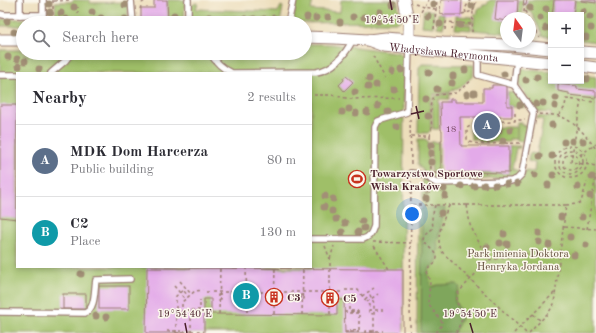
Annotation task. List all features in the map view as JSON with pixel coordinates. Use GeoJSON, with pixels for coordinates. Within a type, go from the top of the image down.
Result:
{"type":"FeatureCollection","features":[{"type":"Feature","properties":{"kind":"street"},"geometry":{"type":"LineString","coordinates":[[407,1],[409,44]]}},
{"type":"Feature","properties":{"kind":"street","name":"Władysława Reymonta"},"geometry":{"type":"LineString","coordinates":[[312,38],[368,40],[384,46],[449,43],[500,45]]}},
{"type":"Feature","properties":{"kind":"street"},"geometry":{"type":"LineString","coordinates":[[0,40],[16,40]]}},
{"type":"Feature","properties":{"kind":"street","name":"Władysława Reymonta"},"geometry":{"type":"LineString","coordinates":[[409,44],[478,56],[548,63]]}},
{"type":"Feature","properties":{"kind":"street"},"geometry":{"type":"LineString","coordinates":[[518,60],[521,48]]}},
{"type":"Feature","properties":{"kind":"street","name":"Władysława Reymonta"},"geometry":{"type":"LineString","coordinates":[[536,48],[548,49]]}},
{"type":"Feature","properties":{"kind":"street"},"geometry":{"type":"LineString","coordinates":[[584,52],[596,53]]}},
{"type":"Feature","properties":{"kind":"street"},"geometry":{"type":"LineString","coordinates":[[584,66],[596,68]]}},
{"type":"Feature","properties":{"kind":"lane"},"geometry":{"type":"LineString","coordinates":[[20,0],[20,15]]}},
{"type":"Feature","properties":{"kind":"lane"},"geometry":{"type":"LineString","coordinates":[[0,14],[43,15],[43,0]]}},
{"type":"Feature","properties":{"kind":"lane"},"geometry":{"type":"LineString","coordinates":[[131,0],[132,16]]}},
{"type":"Feature","properties":{"kind":"lane"},"geometry":{"type":"LineString","coordinates":[[188,0],[188,16]]}},
{"type":"Feature","properties":{"kind":"lane"},"geometry":{"type":"LineString","coordinates":[[290,16],[293,0]]}},
{"type":"Feature","properties":{"kind":"lane"},"geometry":{"type":"LineString","coordinates":[[312,72],[326,70],[332,66],[344,53],[353,39]]}},
{"type":"Feature","properties":{"kind":"lane"},"geometry":{"type":"LineString","coordinates":[[312,239],[363,239],[372,233],[374,226],[376,124],[384,118],[408,114],[407,98],[409,44]]}},
{"type":"Feature","properties":{"kind":"lane"},"geometry":{"type":"LineString","coordinates":[[411,173],[421,175],[436,182],[461,182],[511,181],[517,179],[523,171],[533,113],[519,90],[514,85],[478,75],[478,56]]}},
{"type":"Feature","properties":{"kind":"lane"},"geometry":{"type":"LineString","coordinates":[[52,72],[65,60]]}},
{"type":"Feature","properties":{"kind":"lane"},"geometry":{"type":"LineString","coordinates":[[216,60],[230,72]]}},
{"type":"Feature","properties":{"kind":"lane"},"geometry":{"type":"LineString","coordinates":[[514,85],[518,60]]}},
{"type":"Feature","properties":{"kind":"lane"},"geometry":{"type":"LineString","coordinates":[[0,75],[16,75]]}},
{"type":"Feature","properties":{"kind":"lane"},"geometry":{"type":"LineString","coordinates":[[0,312],[84,313],[92,307],[96,280],[130,279]]}},
{"type":"Feature","properties":{"kind":"path"},"geometry":{"type":"LineString","coordinates":[[53,16],[53,0],[71,0]]}},
{"type":"Feature","properties":{"kind":"path"},"geometry":{"type":"LineString","coordinates":[[417,19],[428,0]]}},
{"type":"Feature","properties":{"kind":"path"},"geometry":{"type":"LineString","coordinates":[[434,29],[437,0]]}},
{"type":"Feature","properties":{"kind":"path"},"geometry":{"type":"LineString","coordinates":[[466,13],[465,9],[470,0]]}},
{"type":"Feature","properties":{"kind":"path"},"geometry":{"type":"LineString","coordinates":[[472,32],[473,11],[477,0]]}},
{"type":"Feature","properties":{"kind":"path"},"geometry":{"type":"LineString","coordinates":[[407,1],[423,7],[436,8]]}},
{"type":"Feature","properties":{"kind":"path"},"geometry":{"type":"LineString","coordinates":[[524,10],[525,5]]}},
{"type":"Feature","properties":{"kind":"path"},"geometry":{"type":"LineString","coordinates":[[462,14],[473,11]]}},
{"type":"Feature","properties":{"kind":"path"},"geometry":{"type":"LineString","coordinates":[[445,30],[446,22],[472,24]]}},
{"type":"Feature","properties":{"kind":"path"},"geometry":{"type":"LineString","coordinates":[[452,30],[453,23]]}},
{"type":"Feature","properties":{"kind":"path"},"geometry":{"type":"LineString","coordinates":[[536,32],[539,38]]}},
{"type":"Feature","properties":{"kind":"path"},"geometry":{"type":"LineString","coordinates":[[373,56],[385,78]]}},
{"type":"Feature","properties":{"kind":"path"},"geometry":{"type":"LineString","coordinates":[[429,180],[429,136],[432,130],[431,101],[435,95],[456,93],[478,75]]}},
{"type":"Feature","properties":{"kind":"path"},"geometry":{"type":"LineString","coordinates":[[314,95],[332,95],[350,99],[407,98]]}},
{"type":"Feature","properties":{"kind":"path"},"geometry":{"type":"LineString","coordinates":[[558,116],[564,108],[566,99],[596,102]]}},
{"type":"Feature","properties":{"kind":"path"},"geometry":{"type":"LineString","coordinates":[[581,100],[571,162],[596,166]]}},
{"type":"Feature","properties":{"kind":"path"},"geometry":{"type":"LineString","coordinates":[[515,113],[515,120]]}},
{"type":"Feature","properties":{"kind":"path"},"geometry":{"type":"LineString","coordinates":[[533,113],[558,116],[566,119],[577,126],[596,149]]}},
{"type":"Feature","properties":{"kind":"path"},"geometry":{"type":"LineString","coordinates":[[408,114],[411,121],[410,333]]}},
{"type":"Feature","properties":{"kind":"path"},"geometry":{"type":"LineString","coordinates":[[520,120],[477,122],[467,128],[467,139],[469,142],[480,144],[520,143]]}},
{"type":"Feature","properties":{"kind":"path"},"geometry":{"type":"LineString","coordinates":[[411,136],[429,136]]}},
{"type":"Feature","properties":{"kind":"path"},"geometry":{"type":"LineString","coordinates":[[580,155],[596,144]]}},
{"type":"Feature","properties":{"kind":"path"},"geometry":{"type":"LineString","coordinates":[[573,146],[584,152],[587,165],[582,173],[572,178],[567,178],[558,172],[555,167],[556,156],[563,148],[573,146]]}},
{"type":"Feature","properties":{"kind":"path"},"geometry":{"type":"LineString","coordinates":[[572,150],[580,155],[582,164],[578,170],[568,174],[562,169],[559,161],[562,154],[572,150]]}},
{"type":"Feature","properties":{"kind":"path"},"geometry":{"type":"LineString","coordinates":[[572,154],[578,157],[578,163],[576,167],[571,170],[564,165],[563,159],[572,154]]}},
{"type":"Feature","properties":{"kind":"path"},"geometry":{"type":"LineString","coordinates":[[439,173],[459,174]]}},
{"type":"Feature","properties":{"kind":"path"},"geometry":{"type":"LineString","coordinates":[[587,229],[596,175]]}},
{"type":"Feature","properties":{"kind":"path"},"geometry":{"type":"LineString","coordinates":[[411,204],[450,206],[577,204],[581,202],[587,182]]}},
{"type":"Feature","properties":{"kind":"path"},"geometry":{"type":"LineString","coordinates":[[450,206],[447,209],[438,244],[444,254],[528,333],[552,308],[555,300],[566,204]]}},
{"type":"Feature","properties":{"kind":"path"},"geometry":{"type":"LineString","coordinates":[[435,205],[432,218],[433,228],[424,239],[425,243],[434,251],[436,256],[436,262],[429,266],[428,271],[430,282],[428,304],[442,322],[436,333]]}},
{"type":"Feature","properties":{"kind":"path"},"geometry":{"type":"LineString","coordinates":[[467,205],[470,225],[488,260]]}},
{"type":"Feature","properties":{"kind":"path"},"geometry":{"type":"LineString","coordinates":[[564,227],[596,229]]}},
{"type":"Feature","properties":{"kind":"path"},"geometry":{"type":"LineString","coordinates":[[325,242],[325,249],[330,259]]}},
{"type":"Feature","properties":{"kind":"path"},"geometry":{"type":"LineString","coordinates":[[330,315],[330,259],[334,249],[334,242]]}},
{"type":"Feature","properties":{"kind":"path"},"geometry":{"type":"LineString","coordinates":[[374,246],[389,269]]}},
{"type":"Feature","properties":{"kind":"path"},"geometry":{"type":"LineString","coordinates":[[456,333],[463,317],[457,304],[457,295],[488,260],[539,252],[560,253]]}},
{"type":"Feature","properties":{"kind":"path"},"geometry":{"type":"LineString","coordinates":[[219,314],[220,268]]}},
{"type":"Feature","properties":{"kind":"path"},"geometry":{"type":"LineString","coordinates":[[246,268],[247,314]]}},
{"type":"Feature","properties":{"kind":"path"},"geometry":{"type":"LineString","coordinates":[[274,314],[275,268]]}},
{"type":"Feature","properties":{"kind":"path"},"geometry":{"type":"LineString","coordinates":[[302,315],[303,268]]}},
{"type":"Feature","properties":{"kind":"path"},"geometry":{"type":"LineString","coordinates":[[220,279],[220,295],[218,295],[218,299],[220,299]]}},
{"type":"Feature","properties":{"kind":"path"},"geometry":{"type":"LineString","coordinates":[[246,279],[246,295],[248,295],[248,299],[246,299]]}},
{"type":"Feature","properties":{"kind":"path"},"geometry":{"type":"LineString","coordinates":[[274,279],[274,295],[276,295],[276,298],[274,298]]}},
{"type":"Feature","properties":{"kind":"path"},"geometry":{"type":"LineString","coordinates":[[302,279],[302,295],[304,295],[304,299],[302,299]]}},
{"type":"Feature","properties":{"kind":"path"},"geometry":{"type":"LineString","coordinates":[[330,279],[330,295],[332,295],[332,299],[330,299]]}},
{"type":"Feature","properties":{"kind":"path"},"geometry":{"type":"LineString","coordinates":[[180,281],[191,294]]}},
{"type":"Feature","properties":{"kind":"path"},"geometry":{"type":"LineString","coordinates":[[174,286],[185,299]]}},
{"type":"Feature","properties":{"kind":"path"},"geometry":{"type":"LineString","coordinates":[[362,296],[374,288]]}},
{"type":"Feature","properties":{"kind":"path"},"geometry":{"type":"LineString","coordinates":[[185,333],[176,333],[176,296],[183,290],[188,297]]}},
{"type":"Feature","properties":{"kind":"path"},"geometry":{"type":"LineString","coordinates":[[182,311],[182,302],[185,299],[195,291],[203,290]]}},
{"type":"Feature","properties":{"kind":"path"},"geometry":{"type":"LineString","coordinates":[[346,290],[358,290],[369,304],[368,311]]}},
{"type":"Feature","properties":{"kind":"path"},"geometry":{"type":"LineString","coordinates":[[206,292],[343,292]]}},
{"type":"Feature","properties":{"kind":"path"},"geometry":{"type":"LineString","coordinates":[[514,333],[555,292]]}},
{"type":"Feature","properties":{"kind":"path"},"geometry":{"type":"LineString","coordinates":[[367,302],[378,294]]}},
{"type":"Feature","properties":{"kind":"path"},"geometry":{"type":"LineString","coordinates":[[365,299],[370,295],[374,303],[374,333],[365,333]]}},
{"type":"Feature","properties":{"kind":"path"},"geometry":{"type":"LineString","coordinates":[[200,300],[200,311]]}},
{"type":"Feature","properties":{"kind":"path"},"geometry":{"type":"LineString","coordinates":[[349,301],[349,314],[358,314]]}},
{"type":"Feature","properties":{"kind":"path"},"geometry":{"type":"LineString","coordinates":[[164,310],[182,311]]}},
{"type":"Feature","properties":{"kind":"path"},"geometry":{"type":"LineString","coordinates":[[191,310],[204,312]]}},
{"type":"Feature","properties":{"kind":"path"},"geometry":{"type":"LineString","coordinates":[[368,311],[383,310]]}},
{"type":"Feature","properties":{"kind":"path"},"geometry":{"type":"LineString","coordinates":[[176,313],[182,311]]}},
{"type":"Feature","properties":{"kind":"path"},"geometry":{"type":"LineString","coordinates":[[191,313],[200,313],[200,311]]}},
{"type":"Feature","properties":{"kind":"path"},"geometry":{"type":"LineString","coordinates":[[200,311],[191,312],[190,332],[204,332]]}},
{"type":"Feature","properties":{"kind":"path"},"geometry":{"type":"LineString","coordinates":[[345,332],[359,332],[359,312],[349,311]]}},
{"type":"Feature","properties":{"kind":"path"},"geometry":{"type":"LineString","coordinates":[[344,312],[358,311]]}},
{"type":"Feature","properties":{"kind":"path"},"geometry":{"type":"LineString","coordinates":[[368,311],[374,313]]}},
{"type":"Feature","properties":{"kind":"path"},"geometry":{"type":"LineString","coordinates":[[533,314],[541,321]]}},
{"type":"Feature","properties":{"kind":"path"},"geometry":{"type":"LineString","coordinates":[[167,331],[185,331],[185,333]]}},
{"type":"Feature","properties":{"kind":"path"},"geometry":{"type":"LineString","coordinates":[[365,333],[366,331],[383,331]]}},
{"type":"Feature","properties":{"kind":"green space"},"geometry":{"type":"Polygon","coordinates":[[[73,0],[90,0],[90,3],[125,2],[128,6],[128,16],[56,16],[55,2],[72,2],[73,0]]]}},
{"type":"Feature","properties":{"kind":"green space"},"geometry":{"type":"Polygon","coordinates":[[[167,0],[185,0],[184,16],[168,16],[167,0]]]}},
{"type":"Feature","properties":{"kind":"green space"},"geometry":{"type":"Polygon","coordinates":[[[297,0],[313,0],[311,10],[340,12],[341,0],[397,0],[401,20],[398,22],[312,23],[312,16],[294,16],[297,0]]]}},
{"type":"Feature","properties":{"kind":"green space"},"geometry":{"type":"Polygon","coordinates":[[[490,0],[497,0],[500,32],[473,30],[475,13],[477,15],[478,9],[482,8],[483,5],[486,5],[490,0]]]}},
{"type":"Feature","properties":{"kind":"green space"},"geometry":{"type":"Polygon","coordinates":[[[518,0],[524,0],[522,12],[517,12],[518,0]]]}},
{"type":"Feature","properties":{"kind":"green space"},"geometry":{"type":"Polygon","coordinates":[[[527,0],[554,0],[552,12],[548,12],[548,37],[540,36],[542,34],[536,22],[536,12],[531,12],[530,10],[527,12],[527,0]]]}},
{"type":"Feature","properties":{"kind":"green space"},"geometry":{"type":"Polygon","coordinates":[[[575,0],[596,3],[596,42],[584,40],[584,12],[573,12],[575,0]]]}},
{"type":"Feature","properties":{"kind":"green space"},"geometry":{"type":"Polygon","coordinates":[[[198,3],[196,9],[278,12],[281,6],[283,7],[281,16],[190,16],[191,6],[198,3]]]}},
{"type":"Feature","properties":{"kind":"green space"},"geometry":{"type":"Polygon","coordinates":[[[424,10],[434,11],[433,27],[422,26],[424,10]]]}},
{"type":"Feature","properties":{"kind":"green space"},"geometry":{"type":"Polygon","coordinates":[[[438,13],[444,14],[443,28],[437,27],[438,13]]]}},
{"type":"Feature","properties":{"kind":"green space"},"geometry":{"type":"Polygon","coordinates":[[[456,16],[472,17],[472,23],[456,22],[456,16]]]}},
{"type":"Feature","properties":{"kind":"green space"},"geometry":{"type":"Polygon","coordinates":[[[16,19],[16,26],[0,26],[0,20],[16,19]]]}},
{"type":"Feature","properties":{"kind":"green space"},"geometry":{"type":"Polygon","coordinates":[[[456,24],[471,25],[471,30],[455,29],[456,24]]]}},
{"type":"Feature","properties":{"kind":"green space","name":"Towarzystwo Sportowe Wisła Kraków"},"geometry":{"type":"Polygon","coordinates":[[[312,44],[332,44],[400,53],[404,58],[403,333],[0,333],[0,50],[16,50],[16,60],[312,60],[312,44]]]}},
{"type":"Feature","properties":{"kind":"green space"},"geometry":{"type":"Polygon","coordinates":[[[422,64],[474,65],[473,76],[458,89],[451,90],[451,92],[434,94],[430,101],[431,130],[428,133],[418,133],[419,67],[422,64]]]}},
{"type":"Feature","properties":{"kind":"green space","name":"Park imienia Doktora Henryka Jordana"},"geometry":{"type":"Polygon","coordinates":[[[519,69],[548,72],[548,84],[584,84],[584,75],[596,77],[596,333],[417,333],[418,211],[422,208],[423,178],[435,185],[512,183],[522,179],[526,171],[534,172],[535,163],[528,161],[530,153],[537,154],[543,120],[536,118],[539,116],[551,117],[551,113],[539,112],[535,109],[518,83],[519,69]]]}},
{"type":"Feature","properties":{"kind":"green space"},"geometry":{"type":"Polygon","coordinates":[[[516,92],[526,107],[507,106],[507,93],[516,92]]]}},
{"type":"Feature","properties":{"kind":"green space"},"geometry":{"type":"Polygon","coordinates":[[[452,94],[449,96],[449,99],[439,99],[439,129],[433,129],[432,102],[435,96],[452,94]]]}},
{"type":"Feature","properties":{"kind":"green space"},"geometry":{"type":"Polygon","coordinates":[[[517,122],[521,122],[521,125],[527,126],[525,141],[517,141],[517,122]]]}},
{"type":"Feature","properties":{"kind":"green space"},"geometry":{"type":"Polygon","coordinates":[[[516,127],[516,139],[509,139],[509,142],[479,142],[479,139],[471,139],[471,128],[516,127]]]}},
{"type":"Feature","properties":{"kind":"green space"},"geometry":{"type":"Polygon","coordinates":[[[418,139],[425,139],[428,141],[428,175],[423,172],[423,169],[421,169],[418,164],[418,139]]]}},
{"type":"Feature","properties":{"kind":"green space"},"geometry":{"type":"Polygon","coordinates":[[[431,142],[439,142],[439,171],[431,172],[431,142]]]}},
{"type":"Feature","properties":{"kind":"green space"},"geometry":{"type":"Polygon","coordinates":[[[509,146],[520,146],[520,148],[516,148],[512,169],[519,171],[517,175],[510,178],[462,180],[462,174],[509,173],[509,146]]]}},
{"type":"Feature","properties":{"kind":"green space"},"geometry":{"type":"Polygon","coordinates":[[[431,174],[459,175],[459,180],[436,180],[431,177],[431,174]]]}},
{"type":"Feature","properties":{"kind":"green space"},"geometry":{"type":"Polygon","coordinates":[[[422,208],[445,208],[437,243],[439,250],[436,252],[436,263],[430,268],[428,273],[431,287],[457,284],[460,288],[456,294],[455,302],[460,310],[461,318],[454,333],[421,333],[422,208]]]}},
{"type":"Feature","properties":{"kind":"building"},"geometry":{"type":"Polygon","coordinates":[[[154,0],[167,0],[168,16],[141,16],[141,8],[154,8],[154,0]]]}},
{"type":"Feature","properties":{"kind":"building"},"geometry":{"type":"Polygon","coordinates":[[[441,0],[462,0],[461,15],[444,15],[440,13],[441,0]]]}},
{"type":"Feature","properties":{"kind":"building"},"geometry":{"type":"Polygon","coordinates":[[[497,0],[518,0],[517,12],[500,12],[500,20],[495,19],[497,0]]]}},
{"type":"Feature","properties":{"kind":"building"},"geometry":{"type":"Polygon","coordinates":[[[524,0],[527,0],[526,5],[523,5],[524,0]]]}},
{"type":"Feature","properties":{"kind":"building"},"geometry":{"type":"Polygon","coordinates":[[[554,0],[575,0],[573,12],[552,12],[554,0]]]}},
{"type":"Feature","properties":{"kind":"building"},"geometry":{"type":"Polygon","coordinates":[[[596,0],[596,3],[581,1],[596,0]]]}},
{"type":"Feature","properties":{"kind":"building"},"geometry":{"type":"Polygon","coordinates":[[[346,76],[353,82],[344,91],[339,85],[346,76]]]}},
{"type":"Feature","properties":{"kind":"building"},"geometry":{"type":"Polygon","coordinates":[[[558,84],[577,86],[577,89],[596,91],[596,98],[569,95],[569,93],[558,91],[558,84]]]}},
{"type":"Feature","properties":{"kind":"building"},"geometry":{"type":"Polygon","coordinates":[[[492,85],[507,85],[507,106],[512,106],[512,117],[460,117],[461,146],[509,146],[509,173],[441,172],[442,130],[440,102],[450,102],[450,99],[455,99],[455,102],[483,102],[483,88],[492,88],[492,85]]]}},
{"type":"Feature","properties":{"kind":"building"},"geometry":{"type":"Polygon","coordinates":[[[0,105],[16,105],[16,219],[0,217],[0,105]]]}},
{"type":"Feature","properties":{"kind":"building"},"geometry":{"type":"Polygon","coordinates":[[[147,268],[403,269],[403,333],[345,333],[344,300],[337,300],[337,315],[211,314],[211,299],[204,299],[204,333],[146,333],[147,268]]]}},
{"type":"Feature","properties":{"kind":"building"},"geometry":{"type":"Polygon","coordinates":[[[99,286],[129,286],[129,309],[99,309],[99,286]]]}},
{"type":"Feature","properties":{"kind":"building"},"geometry":{"type":"Polygon","coordinates":[[[63,294],[86,294],[86,309],[63,309],[63,294]]]}},
{"type":"Feature","properties":{"kind":"place","name":"MDK Dom Harcerza"},"geometry":{"type":"Point","coordinates":[487,126]}},
{"type":"Feature","properties":{"kind":"place","name":"Towarzystwo Sportowe Wisła Kraków"},"geometry":{"type":"Point","coordinates":[357,179]}},
{"type":"Feature","properties":{"kind":"place","name":"C2"},"geometry":{"type":"Point","coordinates":[246,296]}},
{"type":"Feature","properties":{"kind":"place","name":"C3"},"geometry":{"type":"Point","coordinates":[274,297]}},
{"type":"Feature","properties":{"kind":"place","name":"C5"},"geometry":{"type":"Point","coordinates":[330,298]}}]}
